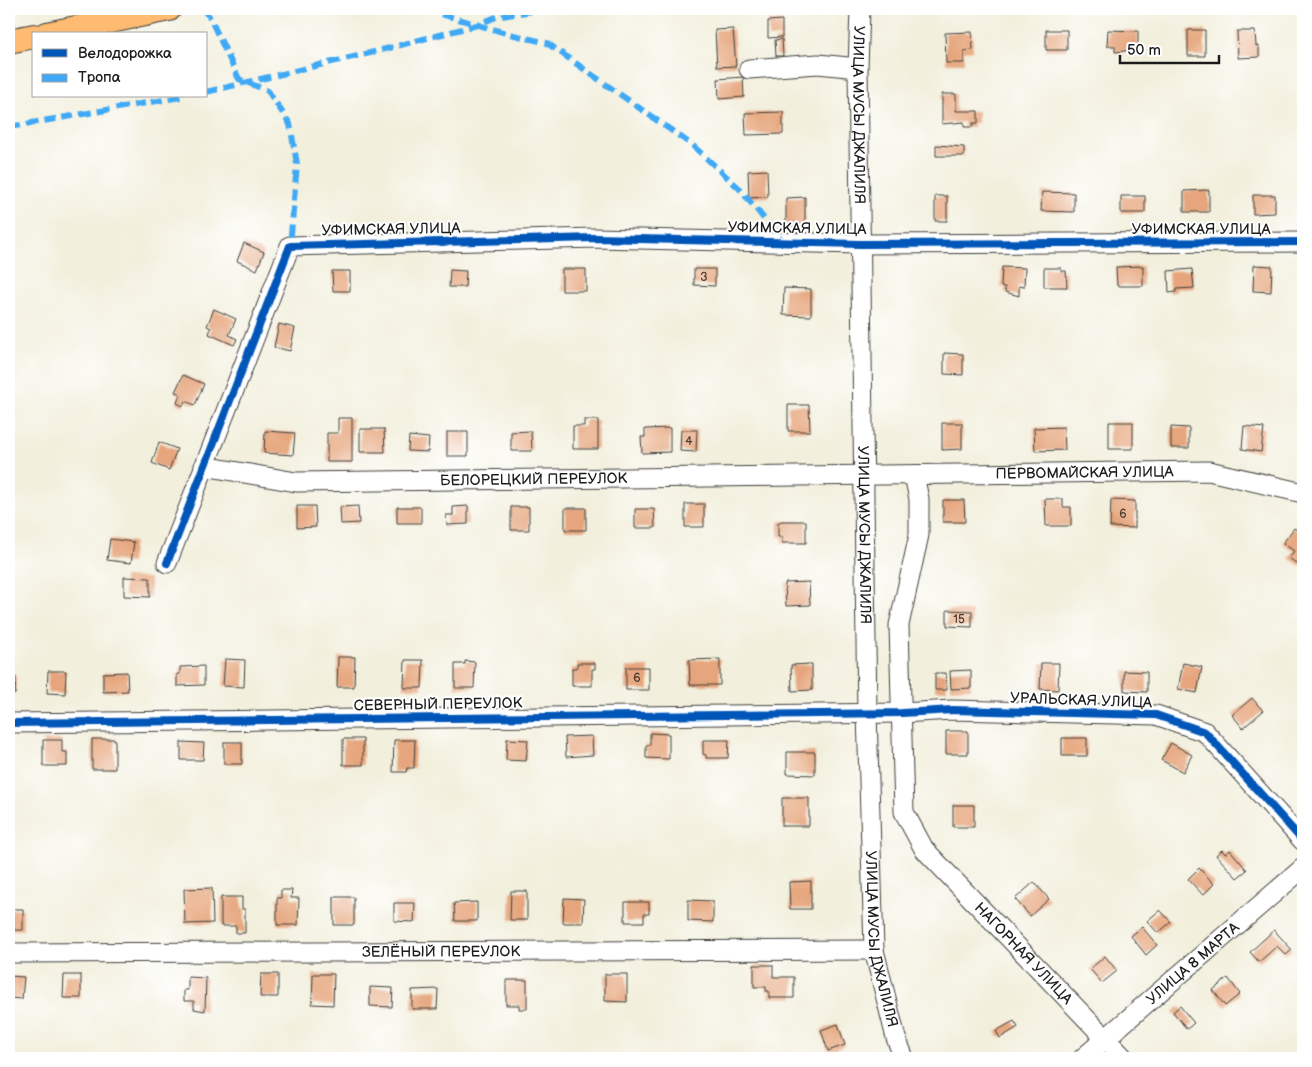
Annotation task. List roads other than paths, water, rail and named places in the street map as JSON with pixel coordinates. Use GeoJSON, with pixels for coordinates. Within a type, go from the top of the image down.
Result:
{"type":"FeatureCollection","features":[{"type":"Feature","properties":{"kind":"main road"},"geometry":{"type":"LineString","coordinates":[[56,32],[169,9]]}},
{"type":"Feature","properties":{"kind":"main road"},"geometry":{"type":"LineString","coordinates":[[9,41],[32,36]]}},
{"type":"Feature","properties":{"kind":"street","name":"УЛИЦА МУСЫ ДЖАЛИЛЯ"},"geometry":{"type":"LineString","coordinates":[[860,9],[858,68],[867,713],[874,950],[896,1038],[904,1058]]}},
{"type":"Feature","properties":{"kind":"street"},"geometry":{"type":"LineString","coordinates":[[749,69],[818,64],[858,68]]}},
{"type":"Feature","properties":{"kind":"street","name":"УФИМСКАЯ УЛИЦА"},"geometry":{"type":"LineString","coordinates":[[204,466],[290,246],[596,238],[861,244],[1303,242]]}},
{"type":"Feature","properties":{"kind":"street"},"geometry":{"type":"LineString","coordinates":[[167,563],[204,466]]}},
{"type":"Feature","properties":{"kind":"street","name":"БЕЛОРЕЦКИЙ ПЕРЕУЛОК"},"geometry":{"type":"LineString","coordinates":[[204,466],[296,482],[864,476]]}},
{"type":"Feature","properties":{"kind":"street","name":"ПЕРВОМАЙСКАЯ УЛИЦА"},"geometry":{"type":"LineString","coordinates":[[864,476],[1209,471],[1303,493]]}},
{"type":"Feature","properties":{"kind":"street","name":"НАГОРНАЯ УЛИЦА"},"geometry":{"type":"LineString","coordinates":[[914,475],[919,499],[919,535],[899,626],[904,812],[924,849],[1124,1058]]}},
{"type":"Feature","properties":{"kind":"street","name":"УРАЛЬСКАЯ УЛИЦА"},"geometry":{"type":"LineString","coordinates":[[867,713],[952,710],[1156,715],[1205,732],[1303,840]]}},
{"type":"Feature","properties":{"kind":"street","name":"СЕВЕРНЫЙ ПЕРЕУЛОК"},"geometry":{"type":"LineString","coordinates":[[9,723],[867,713]]}},
{"type":"Feature","properties":{"kind":"street","name":"УЛИЦА 8 МАРТА"},"geometry":{"type":"LineString","coordinates":[[1083,1058],[1303,868]]}},
{"type":"Feature","properties":{"kind":"street","name":"ЗЕЛЁНЫЙ ПЕРЕУЛОК"},"geometry":{"type":"LineString","coordinates":[[9,954],[874,950]]}}]}
